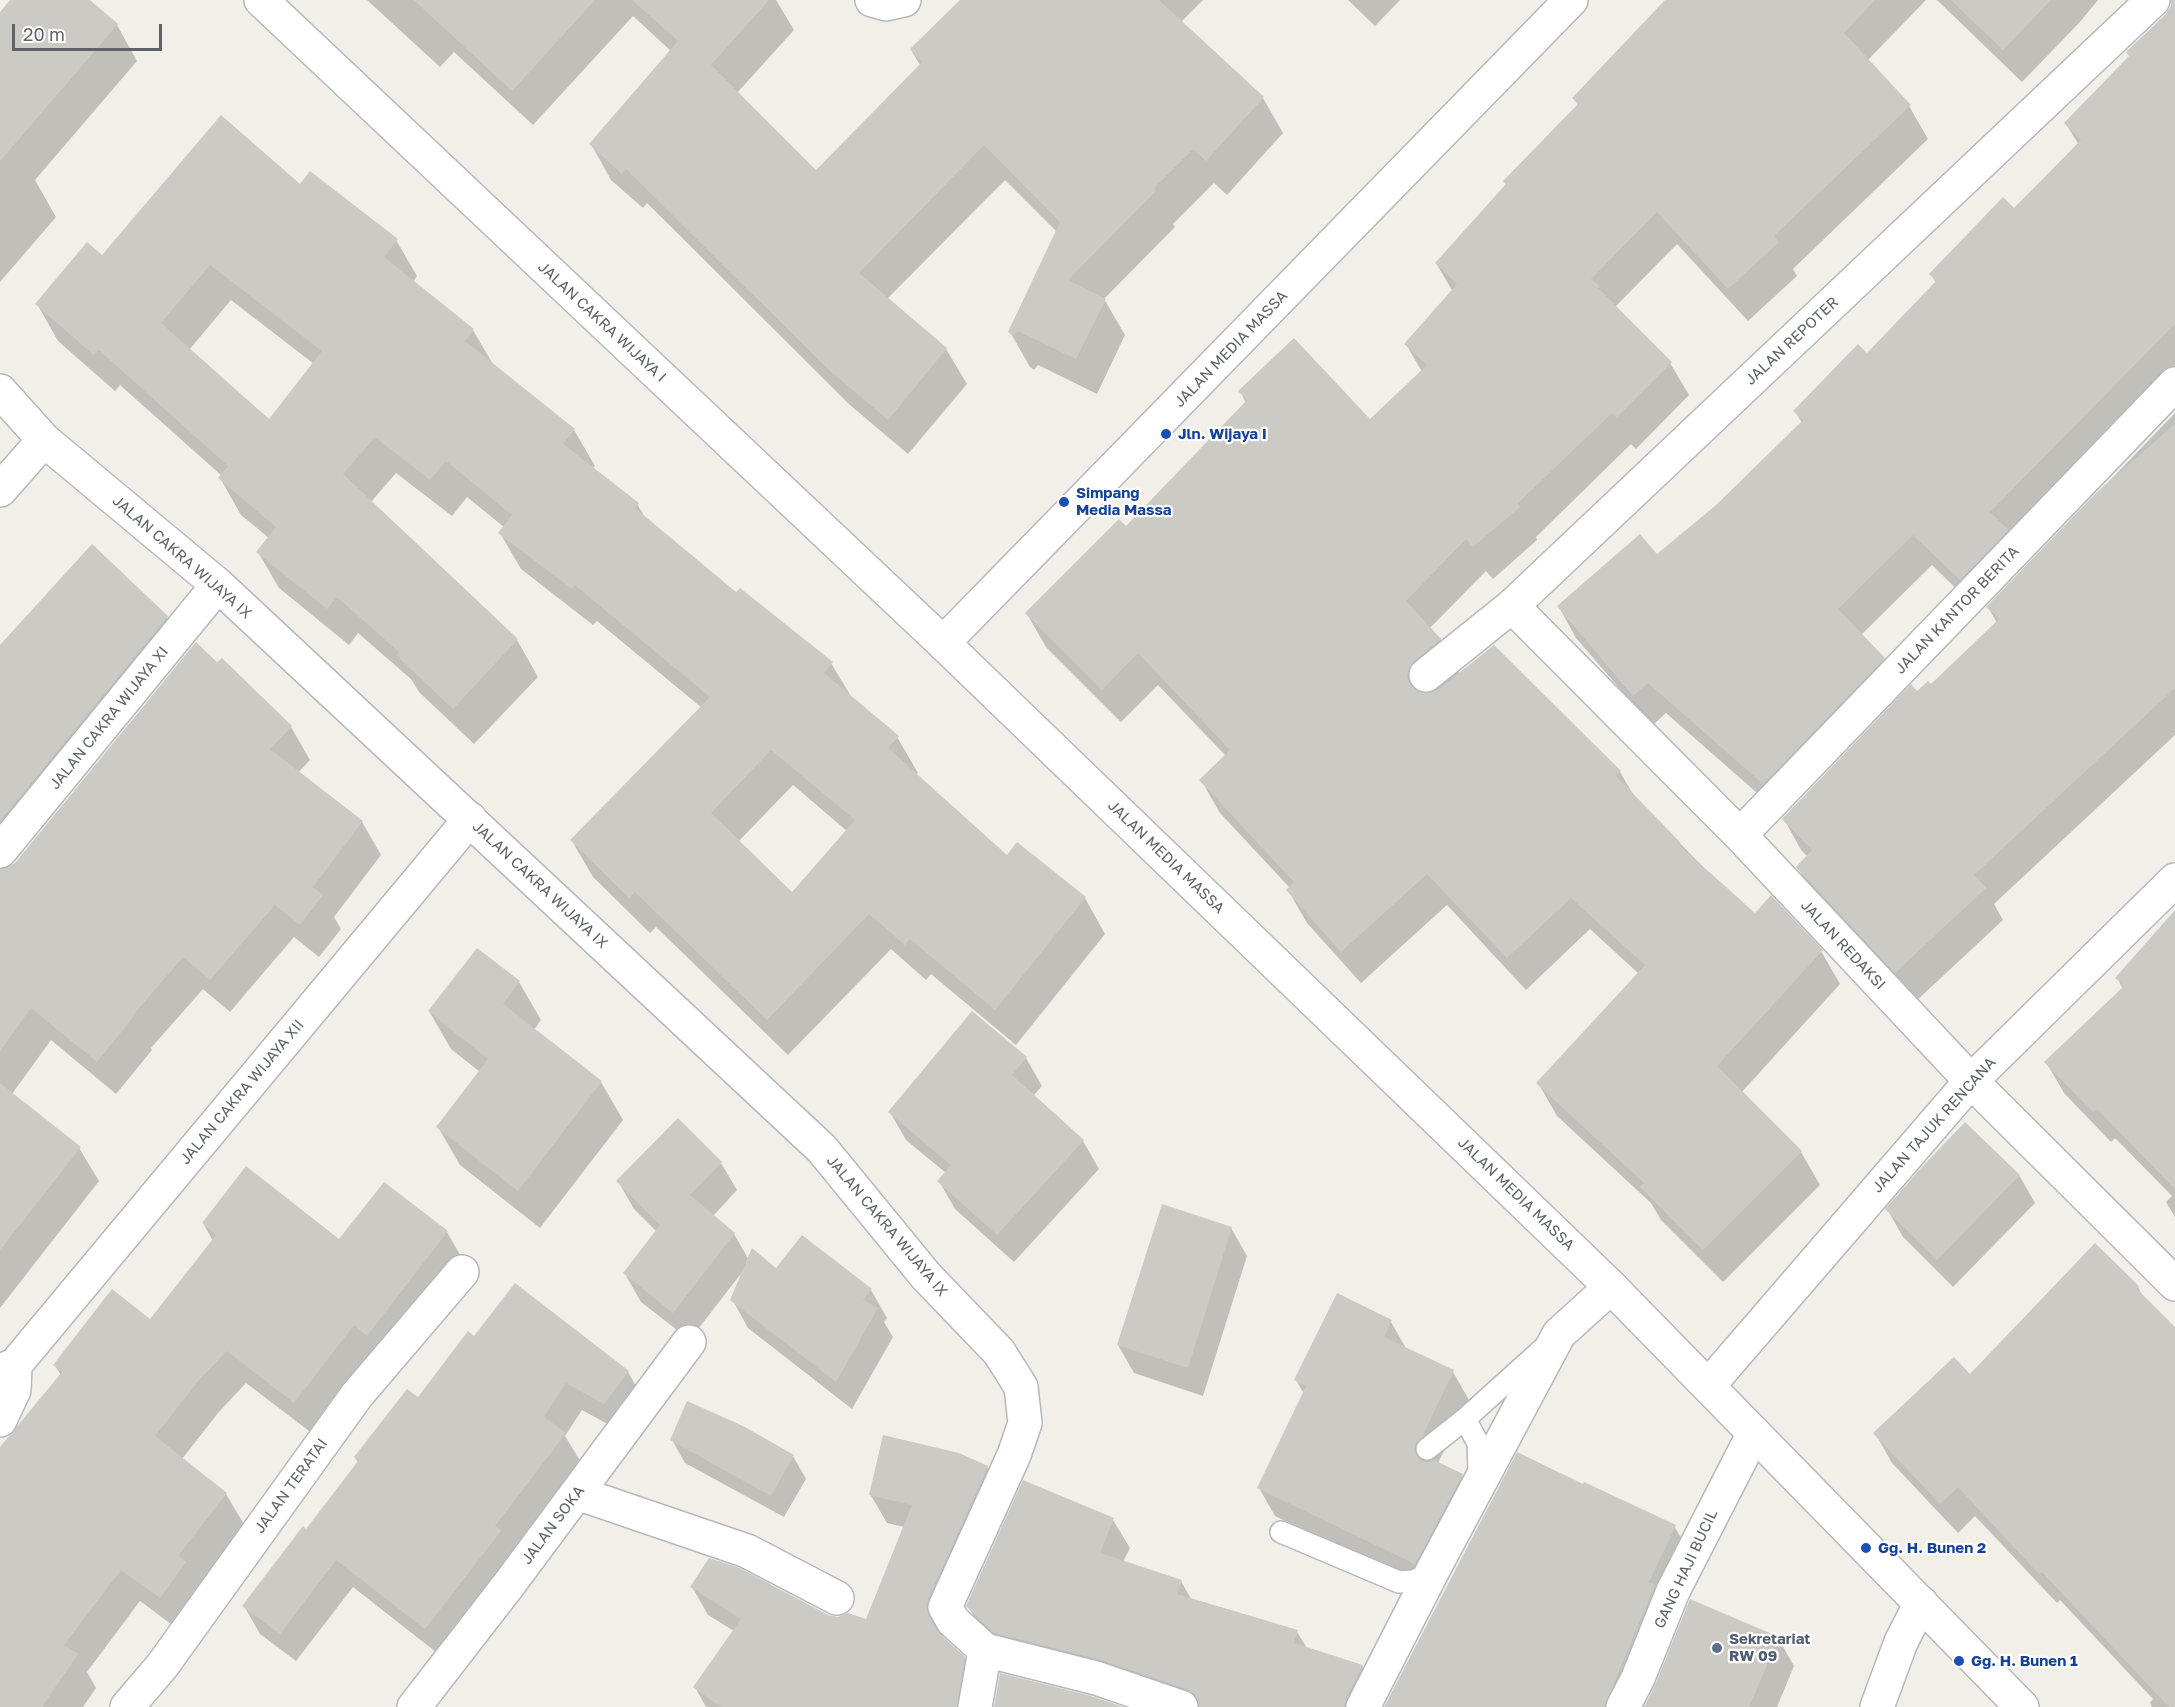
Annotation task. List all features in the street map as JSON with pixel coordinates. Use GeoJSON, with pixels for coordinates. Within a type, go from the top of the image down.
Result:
{"type":"FeatureCollection","features":[{"type":"Feature","properties":{"kind":"street","name":"JALAN CAKRA WIJAYA I"},"geometry":{"type":"LineString","coordinates":[[261,0],[944,643]]}},
{"type":"Feature","properties":{"kind":"street","name":"JALAN MEDIA MASSA"},"geometry":{"type":"LineString","coordinates":[[1571,0],[944,643],[1611,1287],[2022,1707]]}},
{"type":"Feature","properties":{"kind":"street","name":"JALAN REPOTER"},"geometry":{"type":"LineString","coordinates":[[1426,675],[1512,606],[2152,0]]}},
{"type":"Feature","properties":{"kind":"street","name":"JALAN KANTOR BERITA"},"geometry":{"type":"LineString","coordinates":[[1740,836],[2175,384]]}},
{"type":"Feature","properties":{"kind":"street","name":"JALAN CAKRA WIJAYA IX"},"geometry":{"type":"LineString","coordinates":[[0,391],[45,440],[218,585],[822,1149],[926,1276],[999,1352],[1021,1387],[1025,1423],[1014,1455],[945,1607],[953,1621],[985,1650]]}},
{"type":"Feature","properties":{"kind":"street"},"geometry":{"type":"LineString","coordinates":[[0,490],[45,440]]}},
{"type":"Feature","properties":{"kind":"street","name":"JALAN CAKRA WIJAYA XI"},"geometry":{"type":"LineString","coordinates":[[0,851],[218,585]]}},
{"type":"Feature","properties":{"kind":"street","name":"JALAN REDAKSI"},"geometry":{"type":"LineString","coordinates":[[1512,606],[1740,836],[1971,1081],[2175,1284]]}},
{"type":"Feature","properties":{"kind":"street","name":"JALAN CAKRA WIJAYA XII"},"geometry":{"type":"LineString","coordinates":[[0,1420],[14,1390],[8,1368],[470,819]]}},
{"type":"Feature","properties":{"kind":"street","name":"JALAN TAJUK RENCANA"},"geometry":{"type":"LineString","coordinates":[[1709,1385],[1971,1081],[2175,880]]}},
{"type":"Feature","properties":{"kind":"street","name":"JALAN TERATAI"},"geometry":{"type":"LineString","coordinates":[[140,1703],[162,1666],[357,1395],[462,1272]]}},
{"type":"Feature","properties":{"kind":"street"},"geometry":{"type":"LineString","coordinates":[[1363,1707],[1432,1570],[1558,1334],[1611,1287]]}},
{"type":"Feature","properties":{"kind":"street","name":"JALAN SOKA"},"geometry":{"type":"LineString","coordinates":[[414,1707],[689,1342]]}},
{"type":"Feature","properties":{"kind":"street","name":"GANG HAJI BUCIL"},"geometry":{"type":"LineString","coordinates":[[1623,1707],[1638,1678],[1673,1591],[1754,1433]]}},
{"type":"Feature","properties":{"kind":"street"},"geometry":{"type":"LineString","coordinates":[[577,1493],[747,1551],[837,1598]]}},
{"type":"Feature","properties":{"kind":"street"},"geometry":{"type":"LineString","coordinates":[[1877,1707],[1901,1642],[1921,1604]]}},
{"type":"Feature","properties":{"kind":"street"},"geometry":{"type":"LineString","coordinates":[[975,1707],[985,1650],[1096,1678],[1181,1707]]}},
{"type":"Feature","properties":{"kind":"lane"},"geometry":{"type":"LineString","coordinates":[[1427,1449],[1465,1419],[1558,1334]]}},
{"type":"Feature","properties":{"kind":"lane"},"geometry":{"type":"LineString","coordinates":[[1281,1532],[1399,1582],[1413,1581],[1423,1576],[1479,1472],[1478,1443],[1465,1419]]}},
{"type":"Feature","properties":{"kind":"building"},"geometry":{"type":"Polygon","coordinates":[[[10,0],[90,0],[118,24],[0,161],[0,12],[10,0]]]}},
{"type":"Feature","properties":{"kind":"building"},"geometry":{"type":"Polygon","coordinates":[[[414,0],[595,0],[512,91],[414,0]]]}},
{"type":"Feature","properties":{"kind":"building"},"geometry":{"type":"Polygon","coordinates":[[[632,0],[769,0],[711,65],[816,170],[922,62],[910,49],[960,0],[1159,0],[1264,97],[1206,161],[1193,149],[1154,188],[1156,191],[1068,280],[1106,299],[1076,359],[1018,331],[1013,336],[1008,332],[1060,222],[984,145],[859,273],[947,348],[888,420],[828,369],[626,169],[622,174],[589,144],[678,41],[632,0]]]}},
{"type":"Feature","properties":{"kind":"building"},"geometry":{"type":"Polygon","coordinates":[[[1665,0],[1875,0],[1844,33],[1911,105],[1774,236],[1779,242],[1728,289],[1657,212],[1591,279],[1672,362],[1617,417],[1612,413],[1517,504],[1520,507],[1473,547],[1466,539],[1406,601],[1441,639],[1414,661],[1408,669],[1407,677],[1411,686],[1419,692],[1429,693],[1438,690],[1494,645],[1621,771],[1616,776],[1680,842],[1678,844],[1755,913],[1771,895],[1823,950],[1717,1066],[1802,1151],[1703,1250],[1640,1187],[1644,1183],[1536,1083],[1645,965],[1571,898],[1507,958],[1427,874],[1341,952],[1286,890],[1294,882],[1199,780],[1230,750],[1138,653],[1102,690],[1025,613],[1119,519],[1126,526],[1247,400],[1238,391],[1294,338],[1370,419],[1427,365],[1404,344],[1457,284],[1435,263],[1506,184],[1503,181],[1578,104],[1572,98],[1665,0]]]}},
{"type":"Feature","properties":{"kind":"building"},"geometry":{"type":"Polygon","coordinates":[[[1951,0],[2051,0],[2003,50],[1951,0]]]}},
{"type":"Feature","properties":{"kind":"building"},"geometry":{"type":"Polygon","coordinates":[[[2171,0],[2175,0],[2175,324],[1990,512],[2008,530],[1960,580],[1913,535],[1838,609],[1885,658],[1763,784],[1648,683],[1633,696],[1557,606],[1640,534],[1657,554],[1715,506],[1803,420],[1793,411],[1858,344],[1867,353],[1936,281],[1929,274],[2003,197],[2014,208],[2081,140],[2064,123],[2129,56],[2126,52],[2166,14],[2171,6],[2171,0]]]}},
{"type":"Feature","properties":{"kind":"building"},"geometry":{"type":"Polygon","coordinates":[[[221,115],[300,184],[310,171],[398,239],[384,257],[474,329],[465,341],[575,429],[563,444],[639,503],[635,508],[736,592],[740,588],[833,662],[824,673],[899,736],[888,748],[1007,855],[1017,842],[1086,897],[995,1010],[910,939],[905,945],[869,914],[767,1020],[635,892],[629,898],[570,840],[710,697],[575,585],[572,589],[498,533],[512,515],[446,461],[430,480],[375,437],[343,474],[518,639],[453,709],[396,655],[399,652],[337,597],[327,609],[256,552],[276,527],[218,478],[228,466],[99,350],[94,355],[35,304],[87,242],[102,255],[221,115]],[[210,265],[161,323],[269,419],[322,351],[210,265]],[[771,750],[711,813],[792,892],[855,820],[771,750]]]}},
{"type":"Feature","properties":{"kind":"building"},"geometry":{"type":"Polygon","coordinates":[[[2175,424],[2175,688],[1974,875],[1986,888],[1895,973],[1796,867],[1812,850],[1782,819],[1911,684],[1917,691],[1928,681],[1931,684],[1999,619],[1986,607],[2096,493],[2175,424]]]}},
{"type":"Feature","properties":{"kind":"building"},"geometry":{"type":"Polygon","coordinates":[[[92,544],[168,616],[0,821],[0,645],[92,544]]]}},
{"type":"Feature","properties":{"kind":"building"},"geometry":{"type":"Polygon","coordinates":[[[196,642],[217,662],[222,658],[292,726],[270,749],[363,821],[313,887],[323,895],[300,925],[275,905],[210,980],[183,957],[133,1015],[97,1062],[31,1008],[0,1051],[0,869],[15,863],[196,642]]]}},
{"type":"Feature","properties":{"kind":"building"},"geometry":{"type":"Polygon","coordinates":[[[2175,910],[2175,1189],[2097,1109],[2093,1112],[2044,1062],[2124,986],[2115,978],[2175,910]]]}},
{"type":"Feature","properties":{"kind":"building"},"geometry":{"type":"Polygon","coordinates":[[[477,948],[520,981],[503,1004],[602,1081],[518,1191],[436,1127],[488,1059],[428,1011],[477,948]]]}},
{"type":"Feature","properties":{"kind":"building"},"geometry":{"type":"Polygon","coordinates":[[[972,1011],[1027,1057],[1012,1075],[1084,1140],[997,1235],[937,1181],[951,1165],[888,1112],[972,1011]]]}},
{"type":"Feature","properties":{"kind":"building"},"geometry":{"type":"Polygon","coordinates":[[[0,1083],[81,1147],[0,1250],[0,1083]]]}},
{"type":"Feature","properties":{"kind":"building"},"geometry":{"type":"Polygon","coordinates":[[[678,1118],[722,1162],[690,1195],[735,1233],[673,1313],[623,1273],[660,1225],[616,1181],[678,1118]]]}},
{"type":"Feature","properties":{"kind":"building"},"geometry":{"type":"Polygon","coordinates":[[[1965,1122],[2020,1175],[1937,1260],[1885,1209],[1965,1122]]]}},
{"type":"Feature","properties":{"kind":"building"},"geometry":{"type":"Polygon","coordinates":[[[246,1166],[339,1239],[384,1182],[448,1231],[367,1336],[354,1325],[294,1403],[227,1351],[199,1380],[155,1436],[227,1493],[178,1556],[186,1562],[160,1598],[121,1570],[64,1645],[78,1654],[42,1707],[0,1707],[0,1447],[62,1372],[53,1365],[112,1289],[150,1319],[216,1235],[202,1223],[246,1166]]]}},
{"type":"Feature","properties":{"kind":"building"},"geometry":{"type":"Polygon","coordinates":[[[1162,1204],[1232,1227],[1188,1368],[1117,1345],[1162,1204]]]}},
{"type":"Feature","properties":{"kind":"building"},"geometry":{"type":"Polygon","coordinates":[[[802,1235],[872,1289],[863,1300],[878,1308],[836,1382],[730,1300],[752,1248],[776,1268],[802,1235]]]}},
{"type":"Feature","properties":{"kind":"building"},"geometry":{"type":"Polygon","coordinates":[[[2095,1243],[2139,1286],[2137,1289],[2175,1327],[2175,1707],[2169,1707],[1958,1487],[1940,1504],[1873,1433],[1954,1357],[1970,1374],[2095,1243]]]}},
{"type":"Feature","properties":{"kind":"building"},"geometry":{"type":"Polygon","coordinates":[[[515,1283],[629,1371],[604,1404],[566,1383],[544,1417],[566,1433],[495,1526],[501,1531],[425,1629],[336,1560],[280,1634],[242,1606],[303,1526],[306,1529],[358,1461],[354,1457],[407,1389],[418,1397],[468,1331],[474,1336],[515,1283]]]}},
{"type":"Feature","properties":{"kind":"building"},"geometry":{"type":"Polygon","coordinates":[[[1337,1293],[1392,1320],[1384,1337],[1454,1370],[1414,1450],[1422,1461],[1434,1460],[1463,1474],[1415,1564],[1257,1488],[1306,1386],[1294,1380],[1337,1293]]]}},
{"type":"Feature","properties":{"kind":"building"},"geometry":{"type":"Polygon","coordinates":[[[687,1401],[743,1426],[794,1455],[771,1496],[670,1440],[687,1401]]]}},
{"type":"Feature","properties":{"kind":"building"},"geometry":{"type":"Polygon","coordinates":[[[883,1435],[959,1453],[988,1466],[926,1607],[937,1631],[965,1657],[957,1707],[721,1707],[693,1687],[741,1619],[690,1587],[709,1558],[740,1568],[828,1615],[838,1617],[848,1613],[866,1619],[912,1505],[869,1495],[883,1435]]]}},
{"type":"Feature","properties":{"kind":"building"},"geometry":{"type":"Polygon","coordinates":[[[1517,1452],[1676,1525],[1649,1582],[1655,1585],[1604,1707],[1384,1707],[1517,1452]]]}},
{"type":"Feature","properties":{"kind":"building"},"geometry":{"type":"Polygon","coordinates":[[[1023,1480],[1114,1518],[1100,1553],[1182,1580],[1177,1594],[1298,1630],[1294,1643],[1363,1665],[1346,1698],[1344,1707],[1199,1707],[1195,1695],[1187,1689],[1101,1660],[994,1633],[966,1606],[1023,1480]]]}},
{"type":"Feature","properties":{"kind":"building","name":"Sekretariat RW 09"},"geometry":{"type":"Polygon","coordinates":[[[1690,1599],[1779,1637],[1749,1707],[1644,1707],[1690,1599]]]}},
{"type":"Feature","properties":{"kind":"building"},"geometry":{"type":"Polygon","coordinates":[[[1000,1673],[1091,1696],[1123,1707],[994,1707],[1000,1673]]]}},
{"type":"Feature","properties":{"kind":"place","name":"Jln. Wijaya I"},"geometry":{"type":"Point","coordinates":[1166,434]}},
{"type":"Feature","properties":{"kind":"place","name":"Simpang Media Massa"},"geometry":{"type":"Point","coordinates":[1064,502]}},
{"type":"Feature","properties":{"kind":"place","name":"Gg. H. Bunen 2"},"geometry":{"type":"Point","coordinates":[1866,1548]}},
{"type":"Feature","properties":{"kind":"place","name":"Sekretariat RW 09"},"geometry":{"type":"Point","coordinates":[1717,1648]}},
{"type":"Feature","properties":{"kind":"place","name":"Gg. H. Bunen 1"},"geometry":{"type":"Point","coordinates":[1959,1661]}}]}
